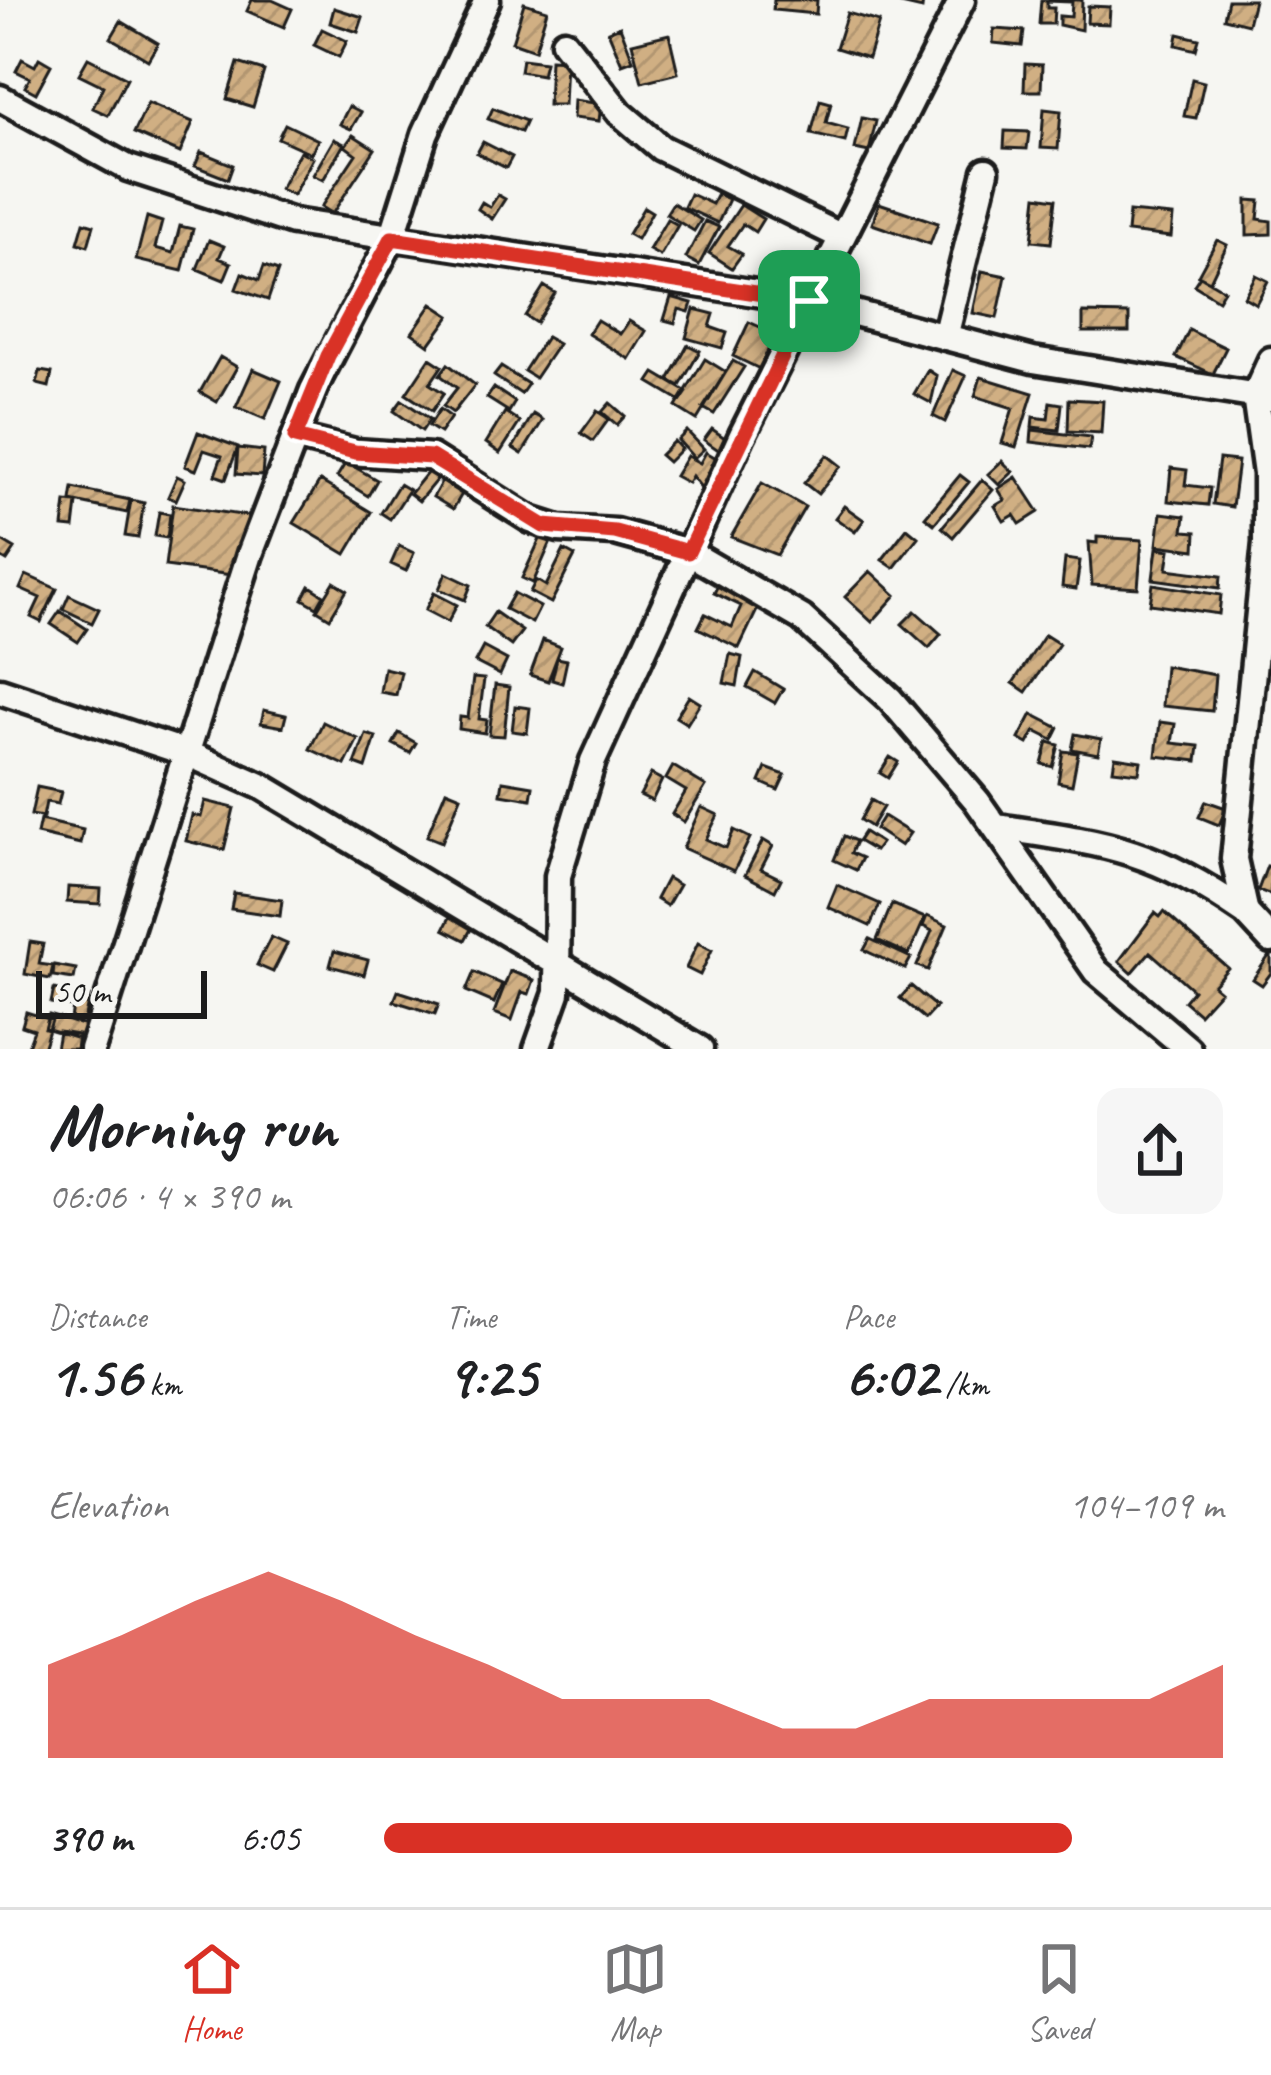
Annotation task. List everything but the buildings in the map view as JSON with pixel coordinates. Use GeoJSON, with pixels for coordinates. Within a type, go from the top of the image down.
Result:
{"type":"FeatureCollection","features":[{"type":"Feature","properties":{"kind":"street"},"geometry":{"type":"LineString","coordinates":[[92,1049],[295,437],[328,356],[392,238],[425,134],[487,0]]}},
{"type":"Feature","properties":{"kind":"street"},"geometry":{"type":"LineString","coordinates":[[537,1049],[557,993],[558,875],[587,776],[840,236],[962,0]]}},
{"type":"Feature","properties":{"kind":"street"},"geometry":{"type":"LineString","coordinates":[[564,42],[620,113],[661,148],[840,236]]}},
{"type":"Feature","properties":{"kind":"street"},"geometry":{"type":"LineString","coordinates":[[0,98],[128,168],[209,199],[293,222],[809,301],[1033,360],[1263,396]]}},
{"type":"Feature","properties":{"kind":"street"},"geometry":{"type":"LineString","coordinates":[[944,337],[986,171]]}},
{"type":"Feature","properties":{"kind":"street"},"geometry":{"type":"LineString","coordinates":[[1246,913],[1234,845],[1268,514],[1263,396],[1271,360]]}},
{"type":"Feature","properties":{"kind":"street"},"geometry":{"type":"LineString","coordinates":[[295,437],[355,452],[431,457],[544,526],[615,532],[688,552],[802,617],[890,699],[998,827],[1096,971],[1188,1049]]}},
{"type":"Feature","properties":{"kind":"street"},"geometry":{"type":"LineString","coordinates":[[0,691],[187,752],[367,845],[700,1049]]}},
{"type":"Feature","properties":{"kind":"street"},"geometry":{"type":"LineString","coordinates":[[998,827],[1141,852],[1188,873],[1246,913],[1271,940]]}},
{"type":"Feature","properties":{"kind":"route"},"geometry":{"type":"LineString","coordinates":[[392,238],[566,260],[809,301],[688,552],[615,532],[544,526],[431,457],[355,452],[295,437],[328,356],[392,238]]}}]}
